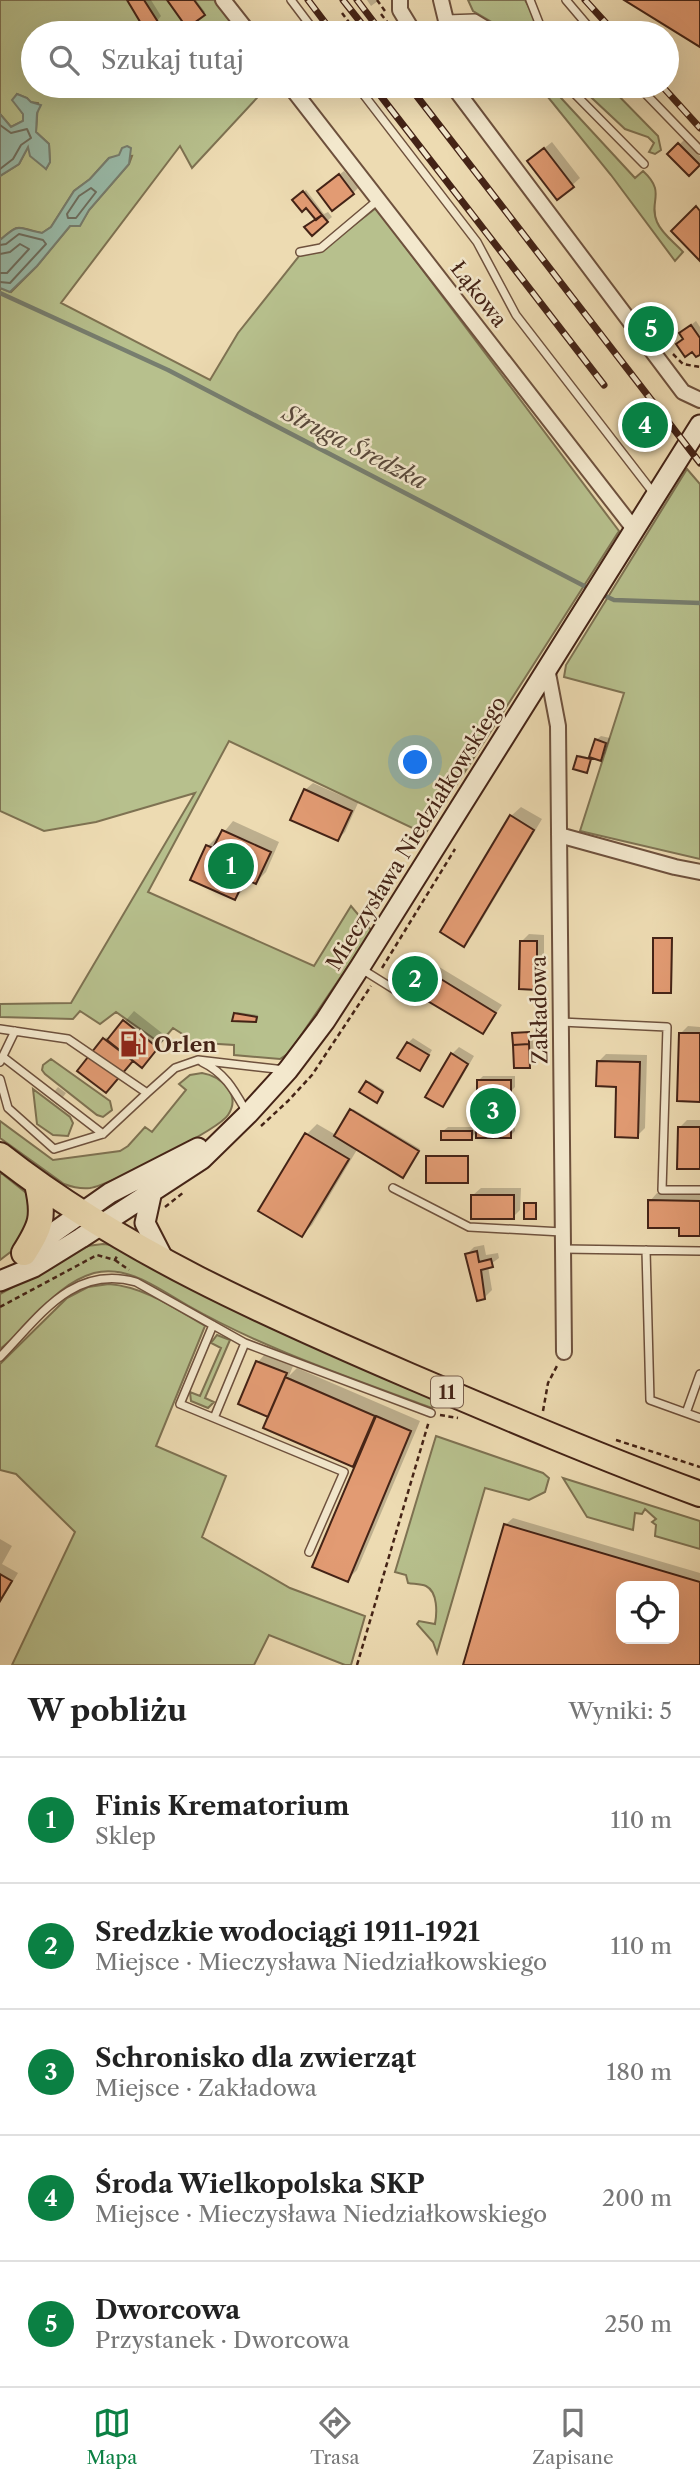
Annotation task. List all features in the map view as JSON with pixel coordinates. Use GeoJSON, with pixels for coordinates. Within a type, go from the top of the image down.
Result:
{"type":"FeatureCollection","features":[{"type":"Feature","properties":{"kind":"highway","name":"11"},"geometry":{"type":"LineString","coordinates":[[0,1155],[37,1184],[91,1219],[239,1298],[343,1347],[631,1469],[700,1494]]}},
{"type":"Feature","properties":{"kind":"highway"},"geometry":{"type":"LineString","coordinates":[[24,1253],[39,1230],[42,1205],[37,1184]]}},
{"type":"Feature","properties":{"kind":"street"},"geometry":{"type":"LineString","coordinates":[[223,0],[240,21]]}},
{"type":"Feature","properties":{"kind":"street"},"geometry":{"type":"LineString","coordinates":[[400,0],[400,10],[407,21]]}},
{"type":"Feature","properties":{"kind":"street"},"geometry":{"type":"LineString","coordinates":[[441,0],[446,21]]}},
{"type":"Feature","properties":{"kind":"street","name":"Łąkowa"},"geometry":{"type":"LineString","coordinates":[[299,98],[629,537]]}},
{"type":"Feature","properties":{"kind":"street"},"geometry":{"type":"LineString","coordinates":[[466,98],[683,392],[700,400]]}},
{"type":"Feature","properties":{"kind":"street","name":"Mieczysława Niedziałkowskiego"},"geometry":{"type":"LineString","coordinates":[[91,1219],[152,1191],[202,1159],[288,1070],[325,1021],[360,967],[700,425]]}},
{"type":"Feature","properties":{"kind":"street","name":"Zakładowa"},"geometry":{"type":"LineString","coordinates":[[547,668],[558,726],[564,1352]]}},
{"type":"Feature","properties":{"kind":"street"},"geometry":{"type":"LineString","coordinates":[[559,835],[700,872]]}},
{"type":"Feature","properties":{"kind":"street","name":"Mieczysława Niedziałkowskiego"},"geometry":{"type":"LineString","coordinates":[[91,1219],[110,1193],[230,1132]]}},
{"type":"Feature","properties":{"kind":"street"},"geometry":{"type":"LineString","coordinates":[[152,1191],[145,1223],[163,1258]]}},
{"type":"Feature","properties":{"kind":"street"},"geometry":{"type":"LineString","coordinates":[[0,1274],[24,1253],[91,1219]]}},
{"type":"Feature","properties":{"kind":"street"},"geometry":{"type":"LineString","coordinates":[[0,1281],[34,1267],[91,1219]]}},
{"type":"Feature","properties":{"kind":"lane"},"geometry":{"type":"LineString","coordinates":[[291,0],[307,21]]}},
{"type":"Feature","properties":{"kind":"lane"},"geometry":{"type":"LineString","coordinates":[[530,0],[538,21]]}},
{"type":"Feature","properties":{"kind":"lane"},"geometry":{"type":"LineString","coordinates":[[566,0],[584,21]]}},
{"type":"Feature","properties":{"kind":"lane"},"geometry":{"type":"LineString","coordinates":[[366,98],[477,242],[516,315],[655,496]]}},
{"type":"Feature","properties":{"kind":"lane"},"geometry":{"type":"LineString","coordinates":[[579,98],[644,164]]}},
{"type":"Feature","properties":{"kind":"lane"},"geometry":{"type":"LineString","coordinates":[[650,98],[700,150]]}},
{"type":"Feature","properties":{"kind":"lane"},"geometry":{"type":"LineString","coordinates":[[300,252],[321,248],[378,200]]}},
{"type":"Feature","properties":{"kind":"lane"},"geometry":{"type":"LineString","coordinates":[[360,967],[400,993]]}},
{"type":"Feature","properties":{"kind":"lane"},"geometry":{"type":"LineString","coordinates":[[560,1022],[667,1027],[662,1190],[700,1190]]}},
{"type":"Feature","properties":{"kind":"lane"},"geometry":{"type":"LineString","coordinates":[[0,1029],[68,1039],[147,1093]]}},
{"type":"Feature","properties":{"kind":"lane"},"geometry":{"type":"LineString","coordinates":[[15,1031],[1,1059],[103,1134]]}},
{"type":"Feature","properties":{"kind":"lane"},"geometry":{"type":"LineString","coordinates":[[0,1079],[8,1108],[54,1149],[103,1134],[175,1068],[198,1060],[288,1070]]}},
{"type":"Feature","properties":{"kind":"lane"},"geometry":{"type":"LineString","coordinates":[[198,1060],[214,1068],[228,1080],[248,1114]]}},
{"type":"Feature","properties":{"kind":"lane"},"geometry":{"type":"LineString","coordinates":[[393,1188],[469,1227],[562,1232]]}},
{"type":"Feature","properties":{"kind":"lane"},"geometry":{"type":"LineString","coordinates":[[563,1249],[700,1251]]}},
{"type":"Feature","properties":{"kind":"lane"},"geometry":{"type":"LineString","coordinates":[[646,1250],[650,1400],[700,1418]]}},
{"type":"Feature","properties":{"kind":"lane"},"geometry":{"type":"LineString","coordinates":[[0,1357],[60,1296],[77,1285],[96,1279],[116,1278],[136,1282],[245,1343],[431,1413]]}},
{"type":"Feature","properties":{"kind":"lane"},"geometry":{"type":"LineString","coordinates":[[213,1325],[180,1404],[344,1472],[309,1552]]}},
{"type":"Feature","properties":{"kind":"lane"},"geometry":{"type":"LineString","coordinates":[[214,1418],[245,1343]]}},
{"type":"Feature","properties":{"kind":"lane"},"geometry":{"type":"LineString","coordinates":[[686,1413],[700,1374]]}},
{"type":"Feature","properties":{"kind":"path"},"geometry":{"type":"LineString","coordinates":[[342,13],[348,21]]}},
{"type":"Feature","properties":{"kind":"path"},"geometry":{"type":"LineString","coordinates":[[381,14],[387,21]]}},
{"type":"Feature","properties":{"kind":"path"},"geometry":{"type":"LineString","coordinates":[[543,1415],[548,1382],[564,1352]]}},
{"type":"Feature","properties":{"kind":"path"},"geometry":{"type":"LineString","coordinates":[[357,1665],[431,1413],[465,1419]]}},
{"type":"Feature","properties":{"kind":"path"},"geometry":{"type":"LineString","coordinates":[[612,1439],[700,1467]]}},
{"type":"Feature","properties":{"kind":"green space"},"geometry":{"type":"Polygon","coordinates":[[[0,0],[214,0],[230,21],[21,21],[21,96],[17,94],[13,100],[23,114],[23,121],[11,127],[0,114],[0,0]]]}},
{"type":"Feature","properties":{"kind":"green space"},"geometry":{"type":"Polygon","coordinates":[[[468,0],[525,0],[535,21],[490,21],[473,11],[468,0]]]}},
{"type":"Feature","properties":{"kind":"green space"},"geometry":{"type":"Polygon","coordinates":[[[27,98],[257,98],[192,168],[180,146],[61,303],[210,380],[238,333],[300,255],[322,250],[376,208],[619,531],[425,834],[229,741],[148,892],[314,966],[351,906],[372,931],[289,1053],[280,1059],[234,1055],[234,1045],[187,1042],[187,1037],[173,1028],[160,1043],[116,1012],[100,1024],[80,1011],[73,1019],[0,1017],[0,1004],[71,1003],[195,793],[96,822],[44,831],[0,811],[0,288],[11,292],[70,226],[80,225],[89,210],[129,164],[132,156],[109,158],[90,179],[74,191],[51,227],[42,233],[16,228],[0,240],[0,176],[19,164],[28,147],[46,169],[50,162],[49,144],[36,132],[38,103],[30,102],[27,98]]]}},
{"type":"Feature","properties":{"kind":"green space"},"geometry":{"type":"Polygon","coordinates":[[[549,98],[561,98],[635,178],[643,171],[650,179],[656,191],[654,208],[657,222],[683,252],[675,261],[549,98]]]}},
{"type":"Feature","properties":{"kind":"green space"},"geometry":{"type":"Polygon","coordinates":[[[592,98],[621,98],[658,136],[661,150],[655,154],[649,152],[654,143],[648,137],[625,129],[592,98]]]}},
{"type":"Feature","properties":{"kind":"green space"},"geometry":{"type":"Polygon","coordinates":[[[687,469],[700,484],[700,859],[580,831],[624,693],[564,677],[566,665],[687,469]]]}},
{"type":"Feature","properties":{"kind":"green space"},"geometry":{"type":"Polygon","coordinates":[[[51,1059],[110,1101],[112,1110],[103,1117],[97,1115],[45,1074],[43,1065],[51,1059]]]}},
{"type":"Feature","properties":{"kind":"green space"},"geometry":{"type":"Polygon","coordinates":[[[202,1073],[222,1082],[231,1093],[232,1107],[228,1115],[186,1143],[101,1185],[83,1188],[64,1184],[0,1138],[0,1121],[53,1160],[120,1151],[145,1127],[152,1132],[186,1090],[179,1084],[190,1075],[202,1073]]]}},
{"type":"Feature","properties":{"kind":"green space"},"geometry":{"type":"Polygon","coordinates":[[[33,1089],[70,1117],[73,1123],[68,1136],[53,1135],[37,1124],[33,1089]]]}},
{"type":"Feature","properties":{"kind":"green space"},"geometry":{"type":"Polygon","coordinates":[[[0,1172],[30,1196],[35,1214],[17,1247],[0,1260],[0,1172]]]}},
{"type":"Feature","properties":{"kind":"green space"},"geometry":{"type":"Polygon","coordinates":[[[112,1245],[436,1399],[432,1408],[276,1349],[216,1321],[143,1280],[119,1272],[94,1273],[67,1286],[0,1349],[0,1294],[87,1246],[112,1245]]]}},
{"type":"Feature","properties":{"kind":"green space"},"geometry":{"type":"Polygon","coordinates":[[[109,1284],[147,1294],[205,1326],[156,1446],[226,1476],[202,1537],[290,1588],[365,1616],[351,1665],[269,1635],[254,1665],[12,1665],[75,1532],[16,1474],[0,1470],[0,1364],[67,1298],[88,1287],[109,1284]]]}},
{"type":"Feature","properties":{"kind":"green space"},"geometry":{"type":"Polygon","coordinates":[[[217,1335],[230,1340],[205,1398],[214,1402],[208,1408],[191,1401],[190,1392],[200,1396],[221,1348],[211,1343],[217,1335]]]}},
{"type":"Feature","properties":{"kind":"green space"},"geometry":{"type":"Polygon","coordinates":[[[436,1436],[543,1473],[549,1478],[545,1492],[529,1500],[485,1488],[437,1653],[433,1642],[417,1624],[419,1621],[435,1624],[433,1593],[426,1586],[408,1583],[406,1575],[395,1572],[436,1436]]]}},
{"type":"Feature","properties":{"kind":"green space"},"geometry":{"type":"Polygon","coordinates":[[[563,1478],[700,1521],[700,1549],[655,1536],[656,1525],[652,1522],[656,1519],[645,1509],[642,1514],[635,1513],[633,1530],[587,1517],[563,1478]]]}},
{"type":"Feature","properties":{"kind":"water"},"geometry":{"type":"Polygon","coordinates":[[[17,94],[41,105],[37,113],[36,132],[49,144],[50,162],[46,169],[30,156],[28,147],[19,164],[0,176],[0,114],[11,127],[23,121],[23,114],[12,100],[17,94]]]}},
{"type":"Feature","properties":{"kind":"water"},"geometry":{"type":"Polygon","coordinates":[[[122,148],[131,148],[129,164],[89,210],[80,226],[70,226],[37,266],[10,292],[0,288],[0,240],[16,228],[42,233],[51,227],[74,191],[90,179],[109,158],[119,155],[122,148]]]}},
{"type":"Feature","properties":{"kind":"building"},"geometry":{"type":"Polygon","coordinates":[[[127,0],[144,0],[157,21],[140,21],[127,0]]]}},
{"type":"Feature","properties":{"kind":"building"},"geometry":{"type":"Polygon","coordinates":[[[167,0],[194,0],[205,15],[197,21],[182,21],[167,0]]]}},
{"type":"Feature","properties":{"kind":"building"},"geometry":{"type":"Polygon","coordinates":[[[624,0],[700,0],[700,47],[679,34],[679,21],[658,21],[624,0]]]}},
{"type":"Feature","properties":{"kind":"building"},"geometry":{"type":"Polygon","coordinates":[[[678,143],[700,165],[689,176],[667,154],[678,143]]]}},
{"type":"Feature","properties":{"kind":"building"},"geometry":{"type":"Polygon","coordinates":[[[544,148],[574,187],[557,200],[527,161],[544,148]]]}},
{"type":"Feature","properties":{"kind":"building"},"geometry":{"type":"Polygon","coordinates":[[[339,174],[354,194],[332,211],[317,191],[339,174]]]}},
{"type":"Feature","properties":{"kind":"building"},"geometry":{"type":"Polygon","coordinates":[[[303,191],[322,215],[316,220],[306,208],[302,212],[292,200],[303,191]]]}},
{"type":"Feature","properties":{"kind":"building"},"geometry":{"type":"Polygon","coordinates":[[[696,206],[700,211],[700,261],[671,231],[696,206]]]}},
{"type":"Feature","properties":{"kind":"building"},"geometry":{"type":"Polygon","coordinates":[[[322,215],[328,222],[312,236],[304,227],[322,215]]]}},
{"type":"Feature","properties":{"kind":"building"},"geometry":{"type":"Polygon","coordinates":[[[691,325],[700,338],[700,355],[696,357],[692,352],[685,357],[676,344],[683,339],[679,333],[691,325]]]}},
{"type":"Feature","properties":{"kind":"building"},"geometry":{"type":"Polygon","coordinates":[[[643,411],[659,430],[647,439],[632,420],[643,411]]]}},
{"type":"Feature","properties":{"kind":"building"},"geometry":{"type":"Polygon","coordinates":[[[595,739],[606,743],[601,761],[589,757],[595,739]]]}},
{"type":"Feature","properties":{"kind":"building"},"geometry":{"type":"Polygon","coordinates":[[[577,756],[591,759],[587,773],[573,769],[577,756]]]}},
{"type":"Feature","properties":{"kind":"building"},"geometry":{"type":"Polygon","coordinates":[[[304,789],[352,811],[338,841],[290,820],[304,789]]]}},
{"type":"Feature","properties":{"kind":"building"},"geometry":{"type":"Polygon","coordinates":[[[510,815],[534,830],[464,947],[440,932],[510,815]]]}},
{"type":"Feature","properties":{"kind":"building"},"geometry":{"type":"Polygon","coordinates":[[[222,830],[271,852],[256,884],[245,879],[235,900],[190,880],[206,845],[213,848],[222,830]]]}},
{"type":"Feature","properties":{"kind":"building"},"geometry":{"type":"Polygon","coordinates":[[[653,938],[672,938],[671,993],[653,993],[653,938]]]}},
{"type":"Feature","properties":{"kind":"building"},"geometry":{"type":"Polygon","coordinates":[[[520,941],[537,941],[537,990],[519,989],[520,941]]]}},
{"type":"Feature","properties":{"kind":"building"},"geometry":{"type":"Polygon","coordinates":[[[423,968],[496,1013],[483,1034],[409,990],[423,968]]]}},
{"type":"Feature","properties":{"kind":"building"},"geometry":{"type":"Polygon","coordinates":[[[234,1013],[257,1017],[256,1022],[232,1021],[234,1013]]]}},
{"type":"Feature","properties":{"kind":"building","name":"Orlen"},"geometry":{"type":"Polygon","coordinates":[[[123,1020],[158,1048],[142,1068],[107,1040],[123,1020]]]}},
{"type":"Feature","properties":{"kind":"building"},"geometry":{"type":"Polygon","coordinates":[[[529,1032],[529,1044],[513,1045],[512,1033],[529,1032]]]}},
{"type":"Feature","properties":{"kind":"building"},"geometry":{"type":"Polygon","coordinates":[[[679,1033],[700,1033],[700,1102],[677,1101],[679,1033]]]}},
{"type":"Feature","properties":{"kind":"building"},"geometry":{"type":"Polygon","coordinates":[[[103,1038],[133,1061],[106,1093],[77,1071],[103,1038]]]}},
{"type":"Feature","properties":{"kind":"building"},"geometry":{"type":"Polygon","coordinates":[[[407,1042],[429,1055],[420,1071],[397,1058],[407,1042]]]}},
{"type":"Feature","properties":{"kind":"building"},"geometry":{"type":"Polygon","coordinates":[[[529,1044],[530,1068],[514,1068],[513,1045],[529,1044]]]}},
{"type":"Feature","properties":{"kind":"building"},"geometry":{"type":"Polygon","coordinates":[[[451,1053],[468,1064],[443,1107],[425,1097],[451,1053]]]}},
{"type":"Feature","properties":{"kind":"building"},"geometry":{"type":"Polygon","coordinates":[[[597,1061],[640,1062],[638,1138],[615,1137],[616,1087],[596,1086],[597,1061]]]}},
{"type":"Feature","properties":{"kind":"building"},"geometry":{"type":"Polygon","coordinates":[[[477,1080],[511,1080],[511,1094],[477,1093],[477,1080]]]}},
{"type":"Feature","properties":{"kind":"building"},"geometry":{"type":"Polygon","coordinates":[[[366,1081],[383,1092],[377,1103],[359,1092],[366,1081]]]}},
{"type":"Feature","properties":{"kind":"building"},"geometry":{"type":"Polygon","coordinates":[[[476,1101],[510,1101],[510,1121],[476,1121],[476,1101]]]}},
{"type":"Feature","properties":{"kind":"building"},"geometry":{"type":"Polygon","coordinates":[[[350,1109],[419,1151],[403,1178],[334,1136],[350,1109]]]}},
{"type":"Feature","properties":{"kind":"building"},"geometry":{"type":"Polygon","coordinates":[[[476,1126],[511,1126],[511,1138],[476,1138],[476,1126]]]}},
{"type":"Feature","properties":{"kind":"building"},"geometry":{"type":"Polygon","coordinates":[[[678,1127],[700,1127],[700,1169],[677,1169],[678,1127]]]}},
{"type":"Feature","properties":{"kind":"building"},"geometry":{"type":"Polygon","coordinates":[[[441,1131],[472,1131],[472,1140],[441,1140],[441,1131]]]}},
{"type":"Feature","properties":{"kind":"building"},"geometry":{"type":"Polygon","coordinates":[[[305,1133],[349,1159],[302,1237],[258,1211],[305,1133]]]}},
{"type":"Feature","properties":{"kind":"building"},"geometry":{"type":"Polygon","coordinates":[[[426,1156],[468,1156],[468,1183],[426,1183],[426,1156]]]}},
{"type":"Feature","properties":{"kind":"building"},"geometry":{"type":"Polygon","coordinates":[[[471,1195],[514,1195],[514,1219],[471,1219],[471,1195]]]}},
{"type":"Feature","properties":{"kind":"building"},"geometry":{"type":"Polygon","coordinates":[[[648,1200],[700,1201],[700,1236],[679,1236],[679,1228],[648,1228],[648,1200]]]}},
{"type":"Feature","properties":{"kind":"building"},"geometry":{"type":"Polygon","coordinates":[[[524,1203],[536,1203],[536,1219],[524,1219],[524,1203]]]}},
{"type":"Feature","properties":{"kind":"building"},"geometry":{"type":"Polygon","coordinates":[[[477,1251],[479,1262],[491,1259],[493,1267],[481,1270],[485,1299],[477,1301],[465,1254],[477,1251]]]}},
{"type":"Feature","properties":{"kind":"building"},"geometry":{"type":"Polygon","coordinates":[[[256,1361],[287,1373],[268,1417],[238,1404],[256,1361]]]}},
{"type":"Feature","properties":{"kind":"building"},"geometry":{"type":"Polygon","coordinates":[[[285,1377],[375,1416],[353,1467],[263,1428],[285,1377]]]}},
{"type":"Feature","properties":{"kind":"building"},"geometry":{"type":"Polygon","coordinates":[[[376,1416],[411,1431],[348,1582],[312,1567],[376,1416]]]}},
{"type":"Feature","properties":{"kind":"building"},"geometry":{"type":"Polygon","coordinates":[[[504,1524],[700,1582],[700,1665],[463,1665],[504,1524]]]}},
{"type":"Feature","properties":{"kind":"building"},"geometry":{"type":"Polygon","coordinates":[[[0,1574],[12,1581],[0,1601],[0,1574]]]}},
{"type":"Feature","properties":{"kind":"waterway","name":"Struga Średzka"},"geometry":{"type":"LineString","coordinates":[[0,293],[168,370],[590,589]]}},
{"type":"Feature","properties":{"kind":"waterway","name":"Struga Średzka"},"geometry":{"type":"LineString","coordinates":[[601,594],[614,600],[700,603]]}},
{"type":"Feature","properties":{"kind":"railway"},"geometry":{"type":"LineString","coordinates":[[308,0],[324,21]]}},
{"type":"Feature","properties":{"kind":"railway"},"geometry":{"type":"LineString","coordinates":[[343,0],[360,21]]}},
{"type":"Feature","properties":{"kind":"railway"},"geometry":{"type":"LineString","coordinates":[[357,0],[373,21]]}},
{"type":"Feature","properties":{"kind":"railway"},"geometry":{"type":"LineString","coordinates":[[585,0],[604,21]]}},
{"type":"Feature","properties":{"kind":"railway"},"geometry":{"type":"LineString","coordinates":[[382,98],[604,385]]}},
{"type":"Feature","properties":{"kind":"railway"},"geometry":{"type":"LineString","coordinates":[[418,98],[700,463]]}},
{"type":"Feature","properties":{"kind":"railway"},"geometry":{"type":"LineString","coordinates":[[673,98],[700,128]]}},
{"type":"Feature","properties":{"kind":"place","name":"Dworcowa"},"geometry":{"type":"Point","coordinates":[651,329]}},
{"type":"Feature","properties":{"kind":"place","name":"Środa Wielkopolska SKP"},"geometry":{"type":"Point","coordinates":[645,425]}},
{"type":"Feature","properties":{"kind":"place","name":"Finis Krematorium"},"geometry":{"type":"Point","coordinates":[231,866]}},
{"type":"Feature","properties":{"kind":"place","name":"Sredzkie wodociągi 1911-1921"},"geometry":{"type":"Point","coordinates":[415,979]}},
{"type":"Feature","properties":{"kind":"place","name":"Orlen"},"geometry":{"type":"Point","coordinates":[133,1044]}},
{"type":"Feature","properties":{"kind":"place","name":"Schronisko dla zwierząt"},"geometry":{"type":"Point","coordinates":[493,1111]}}]}
